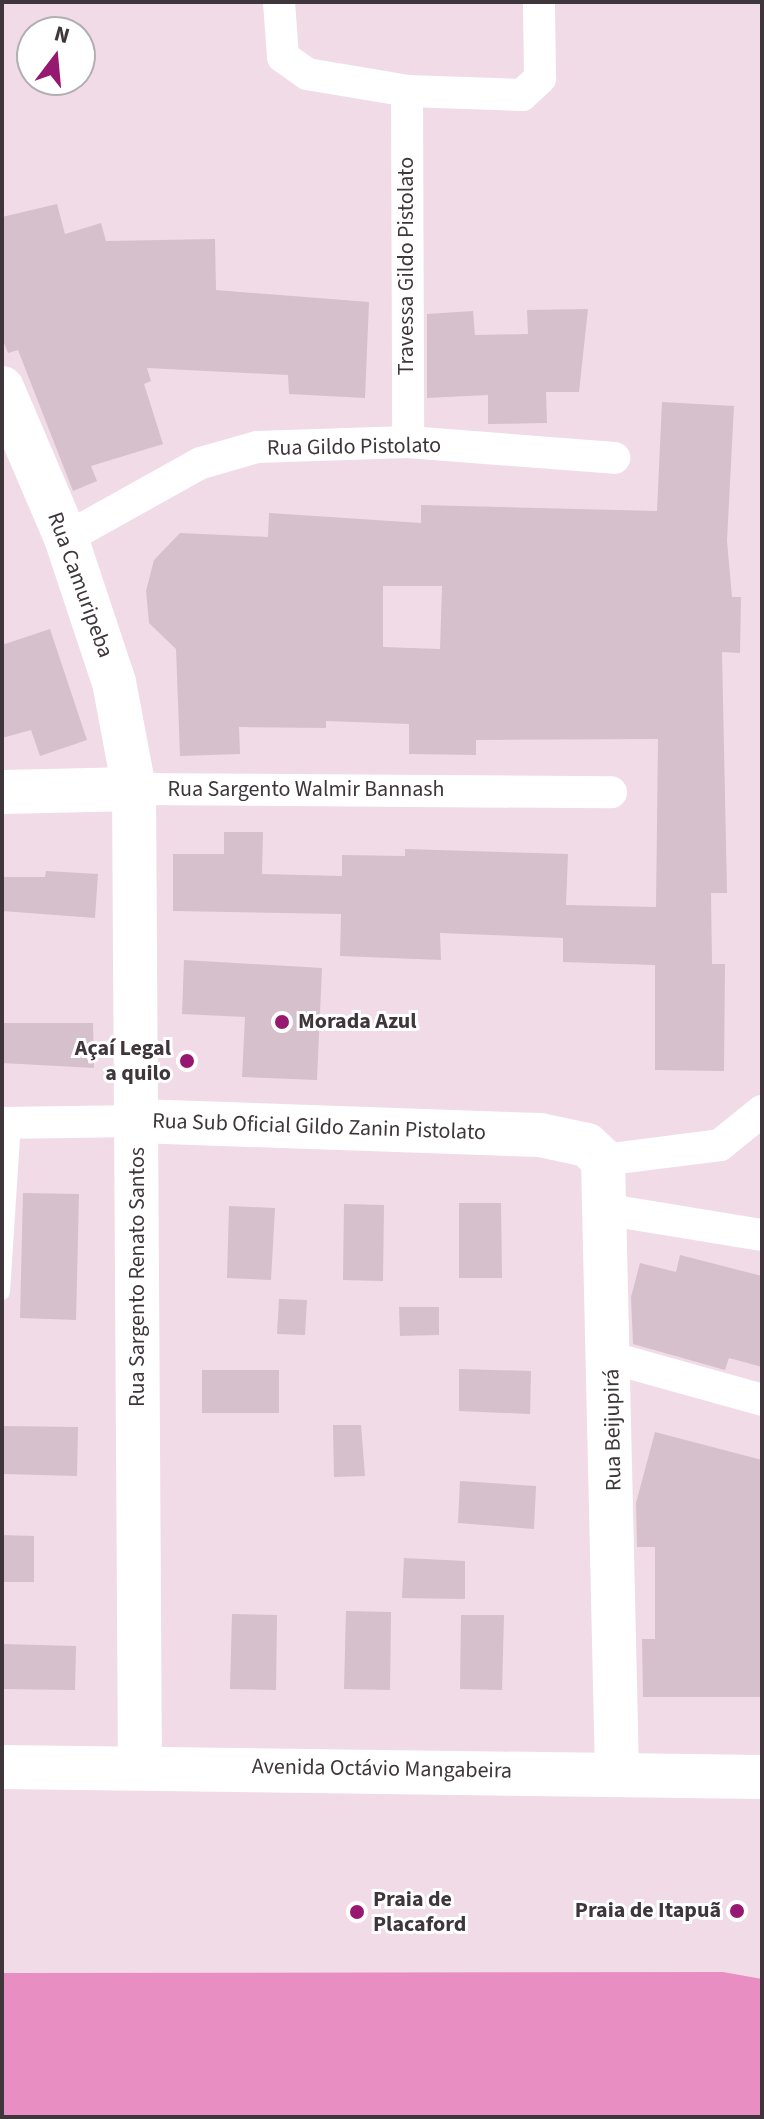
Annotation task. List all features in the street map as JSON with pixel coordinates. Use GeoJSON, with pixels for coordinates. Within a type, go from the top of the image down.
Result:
{"type":"FeatureCollection","features":[{"type":"Feature","properties":{"kind":"main road","name":"Rua Camuripeba"},"geometry":{"type":"LineString","coordinates":[[2,388],[66,538],[114,682],[134,789]]}},
{"type":"Feature","properties":{"kind":"main road","name":"Rua Sargento Walmir Bannash"},"geometry":{"type":"LineString","coordinates":[[2,792],[134,789]]}},
{"type":"Feature","properties":{"kind":"main road","name":"Rua Sargento Renato Santos"},"geometry":{"type":"LineString","coordinates":[[134,789],[140,1766]]}},
{"type":"Feature","properties":{"kind":"main road","name":"Rua Sub Oficial Gildo Zanin Pistolato"},"geometry":{"type":"LineString","coordinates":[[138,1121],[540,1135],[587,1145],[603,1160]]}},
{"type":"Feature","properties":{"kind":"main road","name":"Rua Beijupirá"},"geometry":{"type":"LineString","coordinates":[[603,1160],[612,1358],[617,1772]]}},
{"type":"Feature","properties":{"kind":"main road","name":"Avenida Octávio Mangabeira"},"geometry":{"type":"LineString","coordinates":[[2,1767],[617,1772],[762,1777]]}},
{"type":"Feature","properties":{"kind":"street"},"geometry":{"type":"LineString","coordinates":[[279,2],[278,43],[293,66],[407,91],[522,95],[533,88],[540,78],[539,2]]}},
{"type":"Feature","properties":{"kind":"street","name":"Travessa Gildo Pistolato"},"geometry":{"type":"LineString","coordinates":[[407,91],[408,442]]}},
{"type":"Feature","properties":{"kind":"street","name":"Rua Gildo Pistolato"},"geometry":{"type":"LineString","coordinates":[[66,538],[229,455],[282,445],[408,442],[614,458]]}},
{"type":"Feature","properties":{"kind":"street","name":"Rua Sargento Walmir Bannash"},"geometry":{"type":"LineString","coordinates":[[134,789],[611,792]]}},
{"type":"Feature","properties":{"kind":"street"},"geometry":{"type":"LineString","coordinates":[[603,1160],[720,1145],[762,1111]]}},
{"type":"Feature","properties":{"kind":"street","name":"Rua Sub Oficial Gildo Zanin Pistolato"},"geometry":{"type":"LineString","coordinates":[[8,1122],[138,1121]]}},
{"type":"Feature","properties":{"kind":"street"},"geometry":{"type":"LineString","coordinates":[[603,1209],[762,1235]]}},
{"type":"Feature","properties":{"kind":"street"},"geometry":{"type":"LineString","coordinates":[[612,1358],[762,1400]]}},
{"type":"Feature","properties":{"kind":"lane"},"geometry":{"type":"LineString","coordinates":[[2,1292],[8,1122]]}},
{"type":"Feature","properties":{"kind":"shaded area"},"geometry":{"type":"Polygon","coordinates":[[[723,1972],[762,1979],[762,2117],[2,2117],[2,1973],[723,1972]]]}},
{"type":"Feature","properties":{"kind":"building"},"geometry":{"type":"Polygon","coordinates":[[[57,204],[65,234],[101,223],[106,241],[215,239],[216,290],[369,302],[365,398],[289,394],[288,375],[147,368],[151,381],[144,384],[163,444],[91,466],[97,481],[73,491],[18,350],[8,353],[2,338],[2,217],[57,204]]]}},
{"type":"Feature","properties":{"kind":"building"},"geometry":{"type":"Polygon","coordinates":[[[588,309],[579,392],[546,392],[547,423],[488,424],[488,395],[427,398],[427,314],[473,311],[475,335],[528,334],[527,310],[588,309]]]}},
{"type":"Feature","properties":{"kind":"building"},"geometry":{"type":"Polygon","coordinates":[[[662,402],[734,406],[727,541],[732,597],[741,597],[740,653],[722,652],[727,893],[711,893],[712,964],[725,964],[724,1071],[655,1070],[655,965],[563,962],[563,938],[440,933],[441,960],[340,956],[341,914],[173,911],[173,854],[224,854],[224,832],[263,832],[262,874],[342,876],[342,855],[405,856],[405,849],[568,854],[566,905],[656,907],[658,739],[476,740],[476,755],[409,754],[409,724],[326,721],[326,728],[239,727],[240,754],[180,756],[176,649],[149,623],[146,591],[154,560],[180,533],[268,537],[269,513],[421,523],[421,505],[657,511],[662,402]],[[383,586],[383,647],[440,649],[442,586],[383,586]]]}},
{"type":"Feature","properties":{"kind":"building"},"geometry":{"type":"Polygon","coordinates":[[[50,629],[87,740],[40,756],[31,730],[2,738],[2,645],[50,629]]]}},
{"type":"Feature","properties":{"kind":"building"},"geometry":{"type":"Polygon","coordinates":[[[46,871],[98,874],[95,918],[2,911],[2,877],[45,877],[46,871]]]}},
{"type":"Feature","properties":{"kind":"building","name":"Morada Azul"},"geometry":{"type":"Polygon","coordinates":[[[184,960],[322,968],[317,1080],[242,1077],[245,1017],[182,1014],[184,960]]]}},
{"type":"Feature","properties":{"kind":"building"},"geometry":{"type":"Polygon","coordinates":[[[2,1023],[93,1023],[94,1068],[2,1063],[2,1023]]]}},
{"type":"Feature","properties":{"kind":"building"},"geometry":{"type":"Polygon","coordinates":[[[23,1193],[79,1194],[76,1320],[20,1318],[23,1193]]]}},
{"type":"Feature","properties":{"kind":"building"},"geometry":{"type":"Polygon","coordinates":[[[459,1203],[501,1203],[502,1278],[459,1278],[459,1203]]]}},
{"type":"Feature","properties":{"kind":"building"},"geometry":{"type":"Polygon","coordinates":[[[344,1204],[384,1205],[383,1281],[343,1280],[344,1204]]]}},
{"type":"Feature","properties":{"kind":"building"},"geometry":{"type":"Polygon","coordinates":[[[229,1206],[275,1208],[271,1280],[227,1278],[229,1206]]]}},
{"type":"Feature","properties":{"kind":"building"},"geometry":{"type":"Polygon","coordinates":[[[680,1255],[762,1276],[762,1367],[729,1358],[725,1370],[633,1344],[631,1297],[640,1263],[676,1272],[680,1255]]]}},
{"type":"Feature","properties":{"kind":"building"},"geometry":{"type":"Polygon","coordinates":[[[279,1299],[307,1300],[305,1335],[277,1334],[279,1299]]]}},
{"type":"Feature","properties":{"kind":"building"},"geometry":{"type":"Polygon","coordinates":[[[399,1307],[439,1307],[439,1335],[400,1336],[399,1307]]]}},
{"type":"Feature","properties":{"kind":"building"},"geometry":{"type":"Polygon","coordinates":[[[459,1369],[531,1371],[530,1414],[459,1411],[459,1369]]]}},
{"type":"Feature","properties":{"kind":"building"},"geometry":{"type":"Polygon","coordinates":[[[202,1370],[279,1370],[279,1413],[202,1413],[202,1370]]]}},
{"type":"Feature","properties":{"kind":"building"},"geometry":{"type":"Polygon","coordinates":[[[333,1425],[361,1425],[365,1476],[334,1477],[333,1425]]]}},
{"type":"Feature","properties":{"kind":"building"},"geometry":{"type":"Polygon","coordinates":[[[2,1426],[78,1427],[77,1476],[2,1474],[2,1426]]]}},
{"type":"Feature","properties":{"kind":"building"},"geometry":{"type":"Polygon","coordinates":[[[655,1432],[762,1460],[762,1697],[643,1697],[642,1639],[655,1639],[655,1547],[637,1547],[636,1503],[655,1432]]]}},
{"type":"Feature","properties":{"kind":"building"},"geometry":{"type":"Polygon","coordinates":[[[460,1481],[536,1486],[534,1529],[458,1523],[460,1481]]]}},
{"type":"Feature","properties":{"kind":"building"},"geometry":{"type":"Polygon","coordinates":[[[2,1535],[34,1536],[34,1582],[2,1582],[2,1535]]]}},
{"type":"Feature","properties":{"kind":"building"},"geometry":{"type":"Polygon","coordinates":[[[404,1558],[465,1561],[465,1599],[402,1598],[404,1558]]]}},
{"type":"Feature","properties":{"kind":"building"},"geometry":{"type":"Polygon","coordinates":[[[346,1611],[391,1612],[390,1690],[344,1689],[346,1611]]]}},
{"type":"Feature","properties":{"kind":"building"},"geometry":{"type":"Polygon","coordinates":[[[232,1614],[277,1615],[276,1690],[230,1689],[232,1614]]]}},
{"type":"Feature","properties":{"kind":"building"},"geometry":{"type":"Polygon","coordinates":[[[461,1615],[504,1615],[502,1690],[460,1689],[461,1615]]]}},
{"type":"Feature","properties":{"kind":"building"},"geometry":{"type":"Polygon","coordinates":[[[2,1644],[76,1646],[75,1690],[2,1689],[2,1644]]]}},
{"type":"Feature","properties":{"kind":"place","name":"Morada Azul"},"geometry":{"type":"Point","coordinates":[282,1022]}},
{"type":"Feature","properties":{"kind":"place","name":"Açaí Legal a quilo"},"geometry":{"type":"Point","coordinates":[187,1061]}},
{"type":"Feature","properties":{"kind":"place","name":"Praia de Itapuã"},"geometry":{"type":"Point","coordinates":[737,1911]}},
{"type":"Feature","properties":{"kind":"place","name":"Praia de Placaford"},"geometry":{"type":"Point","coordinates":[357,1912]}}]}
